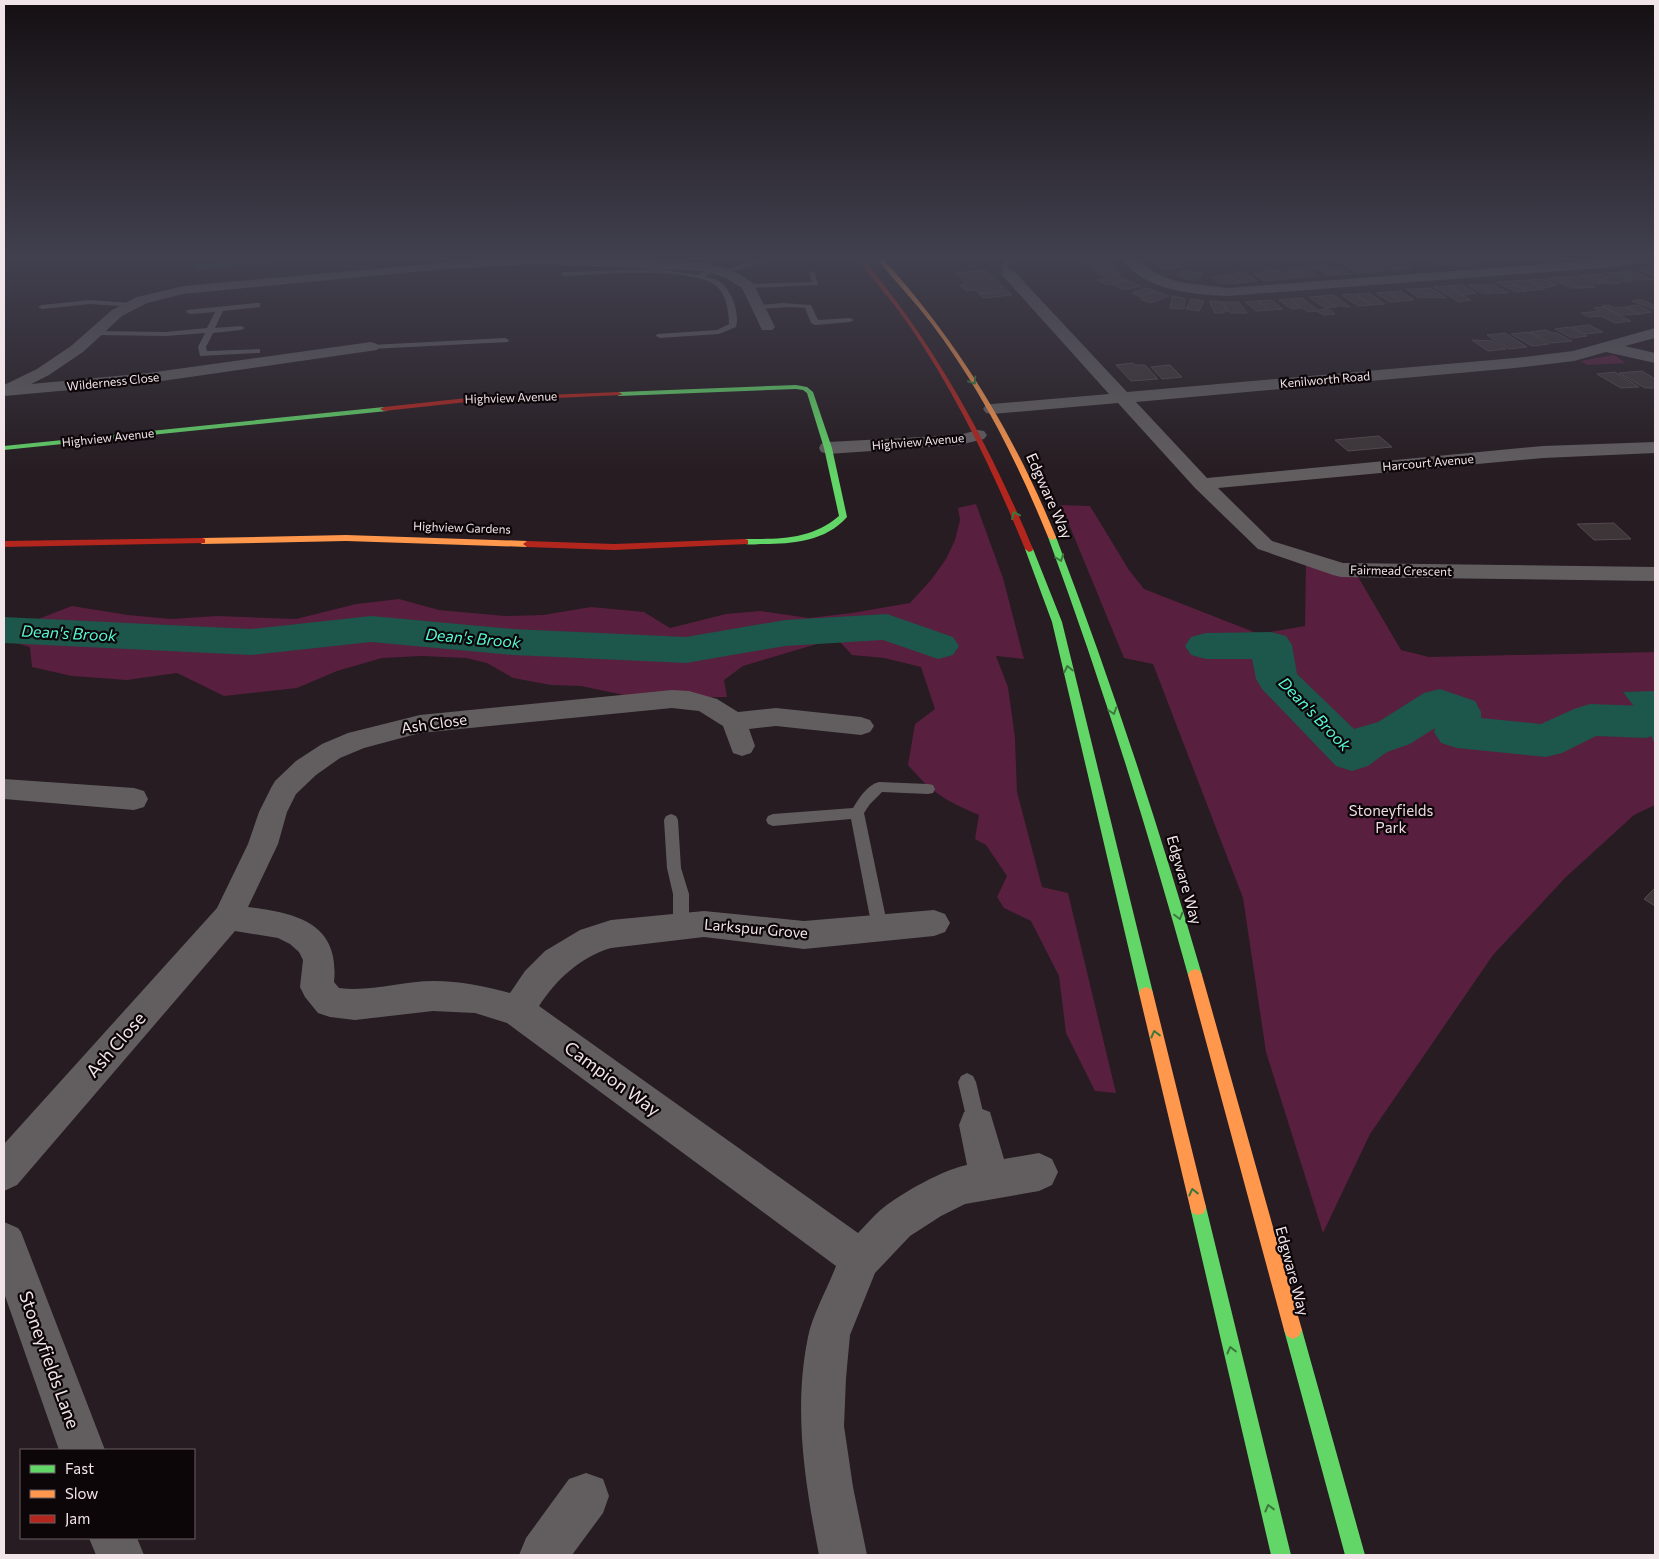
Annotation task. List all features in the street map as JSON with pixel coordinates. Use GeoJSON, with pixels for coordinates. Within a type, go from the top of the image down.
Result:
{"type":"FeatureCollection","features":[{"type":"Feature","properties":{"kind":"main road"},"geometry":{"type":"LineString","coordinates":[[915,332],[929,352],[978,436],[1018,522],[1057,622],[1281,1555]]}},
{"type":"Feature","properties":{"kind":"main road","name":"Edgware Way"},"geometry":{"type":"LineString","coordinates":[[939,332],[992,409],[1042,510],[1084,620],[1163,859],[1355,1555]]}},
{"type":"Feature","properties":{"kind":"main road","name":"Highview Avenue"},"geometry":{"type":"LineString","coordinates":[[4,448],[467,400],[796,388],[805,388],[810,392],[828,448]]}},
{"type":"Feature","properties":{"kind":"main road","name":"Highview Gardens"},"geometry":{"type":"LineString","coordinates":[[4,544],[337,538],[614,547],[796,540],[822,534],[834,527],[843,518],[828,448]]}},
{"type":"Feature","properties":{"kind":"street","name":"Fairmead Crescent"},"geometry":{"type":"LineString","coordinates":[[1065,332],[1122,398],[1202,484],[1266,545],[1341,570],[1655,574]]}},
{"type":"Feature","properties":{"kind":"street"},"geometry":{"type":"LineString","coordinates":[[4,391],[43,372],[78,349],[96,333]]}},
{"type":"Feature","properties":{"kind":"street","name":"Kenilworth Road"},"geometry":{"type":"LineString","coordinates":[[992,409],[1514,363],[1574,356],[1655,334]]}},
{"type":"Feature","properties":{"kind":"street","name":"Wilderness Close"},"geometry":{"type":"LineString","coordinates":[[4,391],[156,377],[371,347]]}},
{"type":"Feature","properties":{"kind":"street"},"geometry":{"type":"LineString","coordinates":[[1609,347],[1655,358]]}},
{"type":"Feature","properties":{"kind":"street","name":"Highview Avenue"},"geometry":{"type":"LineString","coordinates":[[828,448],[959,440],[978,436]]}},
{"type":"Feature","properties":{"kind":"street","name":"Harcourt Avenue"},"geometry":{"type":"LineString","coordinates":[[1202,484],[1543,452],[1655,447]]}},
{"type":"Feature","properties":{"kind":"street","name":"Ash Close"},"geometry":{"type":"LineString","coordinates":[[4,1172],[228,917],[263,844],[273,812],[285,788],[306,768],[331,751],[357,740],[420,724],[672,699],[689,700],[708,705],[738,733],[776,717],[861,726]]}},
{"type":"Feature","properties":{"kind":"street"},"geometry":{"type":"LineString","coordinates":[[4,789],[134,799]]}},
{"type":"Feature","properties":{"kind":"street","name":"Campion Way"},"geometry":{"type":"LineString","coordinates":[[228,917],[288,927],[309,938],[318,954],[318,987],[330,1002],[355,1005],[433,996],[475,998],[517,1010],[860,1259]]}},
{"type":"Feature","properties":{"kind":"street","name":"Larkspur Grove"},"geometry":{"type":"LineString","coordinates":[[517,1010],[537,981],[556,961],[591,940],[611,934],[681,926],[712,925],[804,935],[934,923]]}},
{"type":"Feature","properties":{"kind":"street"},"geometry":{"type":"LineString","coordinates":[[977,1124],[990,1180]]}},
{"type":"Feature","properties":{"kind":"street"},"geometry":{"type":"LineString","coordinates":[[843,1555],[830,1487],[822,1426],[824,1378],[828,1335],[860,1259],[896,1222],[927,1202],[962,1185],[1039,1172]]}},
{"type":"Feature","properties":{"kind":"street","name":"Stoneyfields Lane"},"geometry":{"type":"LineString","coordinates":[[4,1242],[82,1449]]}},
{"type":"Feature","properties":{"kind":"street"},"geometry":{"type":"LineString","coordinates":[[543,1555],[586,1496]]}},
{"type":"Feature","properties":{"kind":"street"},"geometry":{"type":"LineString","coordinates":[[114,1539],[120,1555]]}},
{"type":"Feature","properties":{"kind":"lane"},"geometry":{"type":"LineString","coordinates":[[96,333],[144,335],[196,332]]}},
{"type":"Feature","properties":{"kind":"lane"},"geometry":{"type":"LineString","coordinates":[[208,332],[202,347],[203,354],[257,351]]}},
{"type":"Feature","properties":{"kind":"lane"},"geometry":{"type":"LineString","coordinates":[[660,336],[719,332]]}},
{"type":"Feature","properties":{"kind":"lane"},"geometry":{"type":"LineString","coordinates":[[371,347],[505,340]]}},
{"type":"Feature","properties":{"kind":"lane"},"geometry":{"type":"LineString","coordinates":[[880,928],[857,813],[865,800],[879,787],[928,789]]}},
{"type":"Feature","properties":{"kind":"lane"},"geometry":{"type":"LineString","coordinates":[[773,820],[857,813]]}},
{"type":"Feature","properties":{"kind":"lane"},"geometry":{"type":"LineString","coordinates":[[671,820],[674,868],[681,894],[681,926]]}},
{"type":"Feature","properties":{"kind":"lane"},"geometry":{"type":"LineString","coordinates":[[967,1082],[977,1124]]}},
{"type":"Feature","properties":{"kind":"green space"},"geometry":{"type":"Polygon","coordinates":[[[1614,355],[1626,363],[1588,365],[1580,361],[1614,355]]]}},
{"type":"Feature","properties":{"kind":"green space"},"geometry":{"type":"Polygon","coordinates":[[[976,504],[1003,578],[1024,659],[996,656],[1008,687],[1015,738],[1017,792],[1042,887],[1068,893],[1116,1093],[1095,1091],[1066,1033],[1059,976],[1031,921],[1004,908],[997,897],[1007,876],[986,845],[975,839],[979,815],[940,795],[925,783],[908,765],[915,724],[935,709],[921,667],[884,658],[852,655],[840,642],[827,641],[743,666],[724,680],[727,697],[638,698],[581,686],[551,685],[513,678],[487,663],[466,658],[422,656],[382,658],[337,671],[297,688],[224,696],[177,673],[127,680],[72,676],[32,667],[30,647],[12,642],[33,621],[72,606],[128,615],[171,619],[217,616],[296,619],[356,604],[399,599],[439,610],[505,616],[543,615],[591,607],[644,612],[670,628],[726,614],[760,611],[809,618],[852,613],[910,603],[931,580],[946,559],[955,540],[960,520],[958,508],[976,504]]]}},
{"type":"Feature","properties":{"kind":"green space","name":"Stoneyfields Park"},"geometry":{"type":"Polygon","coordinates":[[[1061,505],[1090,506],[1129,570],[1144,589],[1259,634],[1305,626],[1306,558],[1354,570],[1401,650],[1429,657],[1655,652],[1655,805],[1634,815],[1566,877],[1493,955],[1370,1134],[1323,1233],[1266,1052],[1243,898],[1153,664],[1124,658],[1061,505]]]}},
{"type":"Feature","properties":{"kind":"shaded area"},"geometry":{"type":"Polygon","coordinates":[[[1655,691],[1655,745],[1646,722],[1623,692],[1655,691]]]}},
{"type":"Feature","properties":{"kind":"building"},"geometry":{"type":"Polygon","coordinates":[[[1528,332],[1549,344],[1532,346],[1511,334],[1528,332]]]}},
{"type":"Feature","properties":{"kind":"building"},"geometry":{"type":"Polygon","coordinates":[[[1530,332],[1557,333],[1572,341],[1551,343],[1530,332]]]}},
{"type":"Feature","properties":{"kind":"building"},"geometry":{"type":"Polygon","coordinates":[[[1560,332],[1579,332],[1587,336],[1572,338],[1560,332]]]}},
{"type":"Feature","properties":{"kind":"building"},"geometry":{"type":"Polygon","coordinates":[[[1582,332],[1603,332],[1586,334],[1582,332]]]}},
{"type":"Feature","properties":{"kind":"building"},"geometry":{"type":"Polygon","coordinates":[[[1505,333],[1527,347],[1509,349],[1487,335],[1505,333]]]}},
{"type":"Feature","properties":{"kind":"building"},"geometry":{"type":"Polygon","coordinates":[[[1472,340],[1493,341],[1506,349],[1488,351],[1472,340]]]}},
{"type":"Feature","properties":{"kind":"building"},"geometry":{"type":"Polygon","coordinates":[[[1133,363],[1135,365],[1145,365],[1158,379],[1131,381],[1116,365],[1133,363]]]}},
{"type":"Feature","properties":{"kind":"building"},"geometry":{"type":"Polygon","coordinates":[[[1170,365],[1182,377],[1162,379],[1151,367],[1170,365]]]}},
{"type":"Feature","properties":{"kind":"building"},"geometry":{"type":"Polygon","coordinates":[[[1642,371],[1655,379],[1655,388],[1645,388],[1619,373],[1642,371]]]}},
{"type":"Feature","properties":{"kind":"building"},"geometry":{"type":"Polygon","coordinates":[[[1615,372],[1639,387],[1621,388],[1597,374],[1615,372]]]}},
{"type":"Feature","properties":{"kind":"building"},"geometry":{"type":"Polygon","coordinates":[[[1379,436],[1392,447],[1348,451],[1335,440],[1379,436]]]}},
{"type":"Feature","properties":{"kind":"building"},"geometry":{"type":"Polygon","coordinates":[[[1614,523],[1631,539],[1594,540],[1577,524],[1614,523]]]}},
{"type":"Feature","properties":{"kind":"building"},"geometry":{"type":"Polygon","coordinates":[[[1655,888],[1655,906],[1644,899],[1655,888]]]}},
{"type":"Feature","properties":{"kind":"waterway","name":"Dean's Brook"},"geometry":{"type":"LineString","coordinates":[[4,630],[251,642],[371,629],[513,642],[686,650],[785,633],[887,627],[938,646]]}},
{"type":"Feature","properties":{"kind":"waterway","name":"Dean's Brook"},"geometry":{"type":"LineString","coordinates":[[1206,646],[1271,645],[1277,679],[1352,754],[1371,740],[1394,733],[1440,704],[1459,712],[1457,732],[1546,741],[1590,720],[1646,722]]}},
{"type":"Feature","properties":{"kind":"traffic: fast"},"geometry":{"type":"LineString","coordinates":[[619,394],[796,387],[805,388],[810,392],[828,448],[843,517],[833,526],[810,537],[785,541],[745,542]]}},
{"type":"Feature","properties":{"kind":"traffic: fast"},"geometry":{"type":"LineString","coordinates":[[4,448],[384,409]]}},
{"type":"Feature","properties":{"kind":"traffic: fast"},"geometry":{"type":"LineString","coordinates":[[1052,537],[1092,645],[1129,754],[1195,975]]}},
{"type":"Feature","properties":{"kind":"traffic: fast"},"geometry":{"type":"LineString","coordinates":[[1029,549],[1057,622],[1146,993]]}},
{"type":"Feature","properties":{"kind":"traffic: fast"},"geometry":{"type":"LineString","coordinates":[[1198,1207],[1281,1555]]}},
{"type":"Feature","properties":{"kind":"traffic: fast"},"geometry":{"type":"LineString","coordinates":[[1293,1330],[1355,1555]]}},
{"type":"Feature","properties":{"kind":"traffic: slow"},"geometry":{"type":"LineString","coordinates":[[940,332],[980,390],[1001,425],[1037,499],[1052,537]]}},
{"type":"Feature","properties":{"kind":"traffic: slow"},"geometry":{"type":"LineString","coordinates":[[202,541],[346,538],[527,544]]}},
{"type":"Feature","properties":{"kind":"traffic: slow"},"geometry":{"type":"LineString","coordinates":[[1195,975],[1293,1330]]}},
{"type":"Feature","properties":{"kind":"traffic: slow"},"geometry":{"type":"LineString","coordinates":[[1146,993],[1198,1207]]}},
{"type":"Feature","properties":{"kind":"traffic: jam"},"geometry":{"type":"LineString","coordinates":[[916,332],[935,360],[977,434],[996,472],[1029,549]]}},
{"type":"Feature","properties":{"kind":"traffic: jam"},"geometry":{"type":"LineString","coordinates":[[384,409],[467,400],[619,394]]}},
{"type":"Feature","properties":{"kind":"traffic: jam"},"geometry":{"type":"LineString","coordinates":[[4,544],[202,541]]}},
{"type":"Feature","properties":{"kind":"traffic: jam"},"geometry":{"type":"LineString","coordinates":[[527,544],[614,547],[745,542]]}}]}
